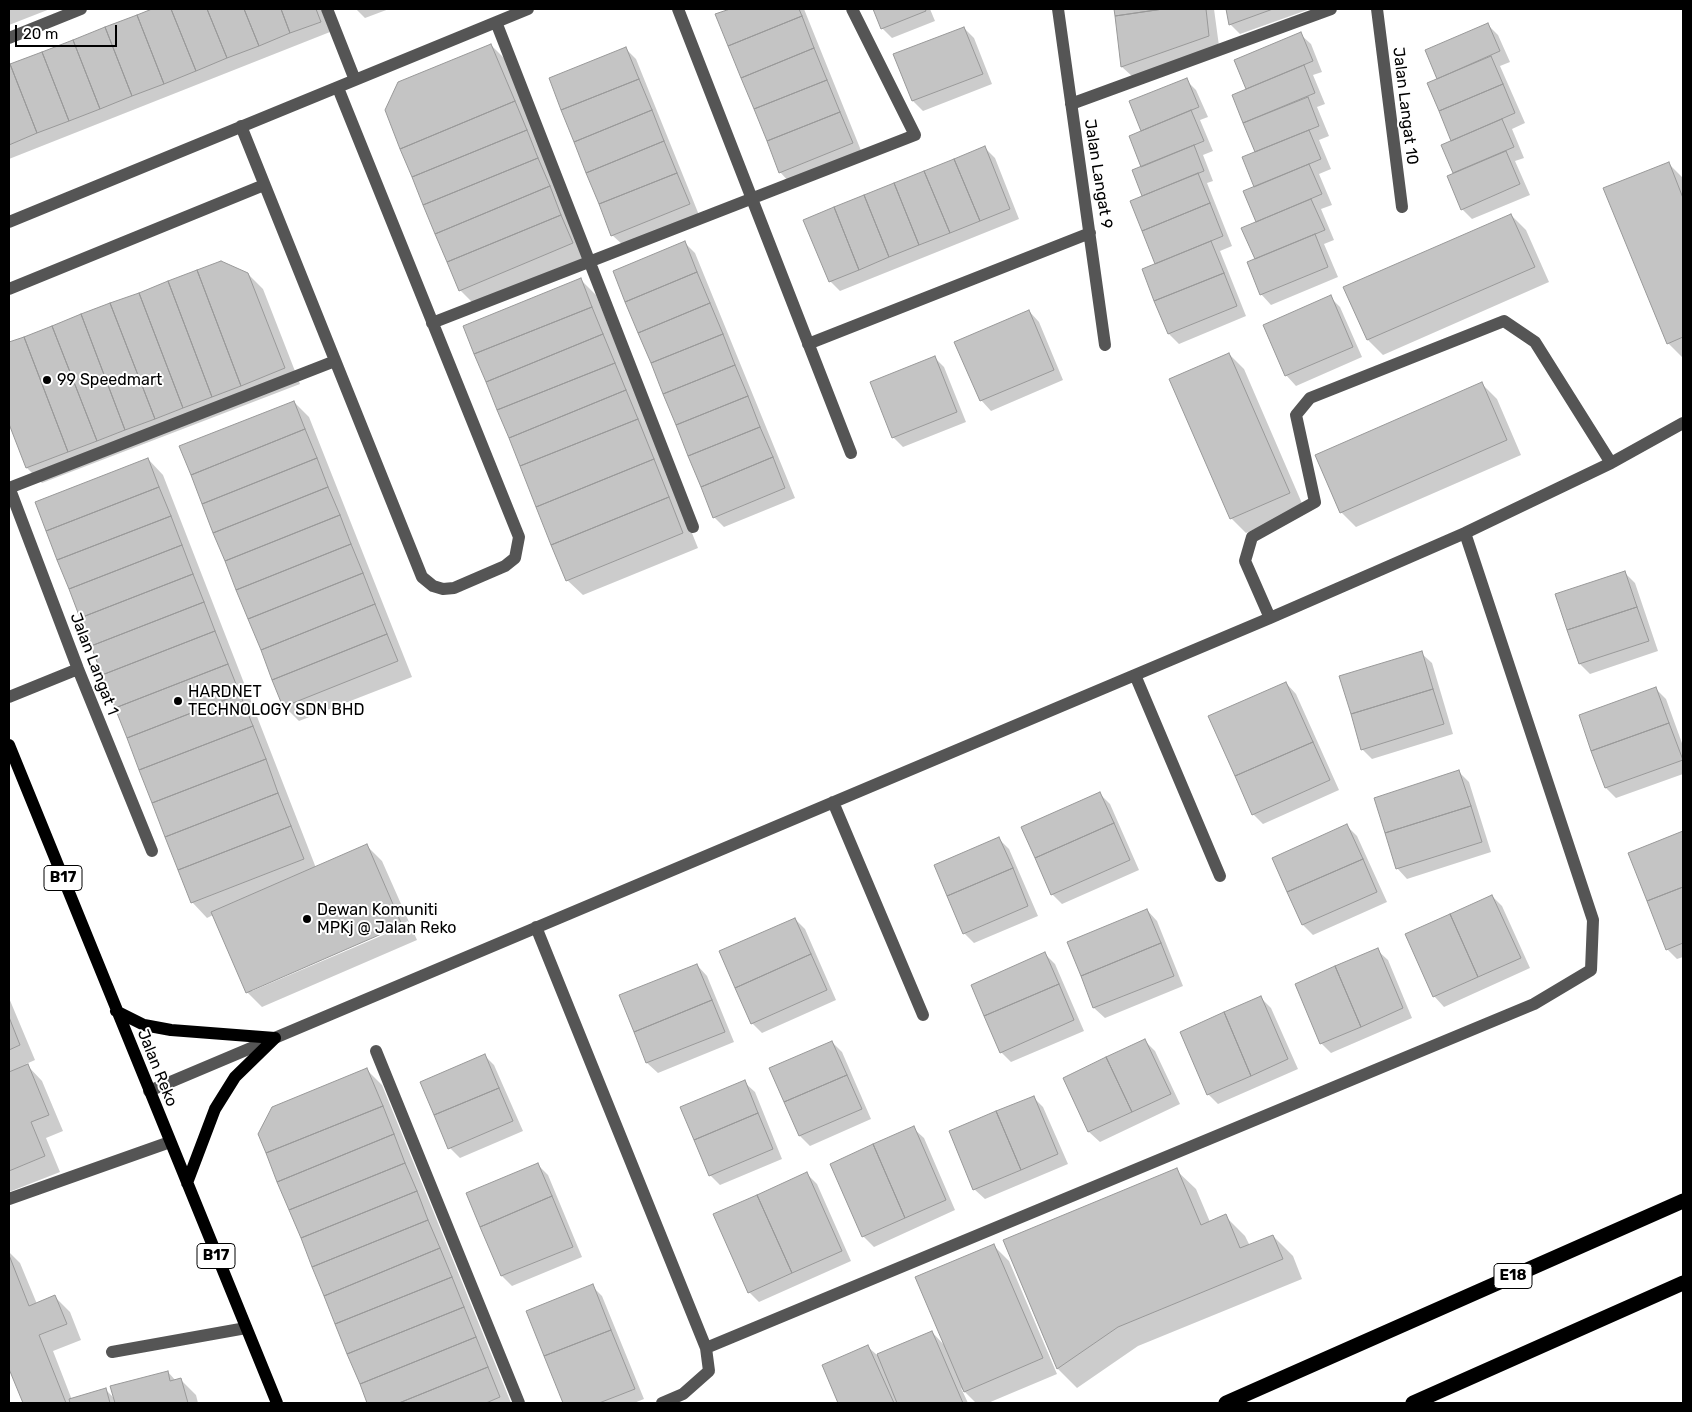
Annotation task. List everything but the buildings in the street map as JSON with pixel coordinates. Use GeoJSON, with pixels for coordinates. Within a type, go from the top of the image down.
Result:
{"type":"FeatureCollection","features":[{"type":"Feature","properties":{"kind":"highway","name":"E18"},"geometry":{"type":"LineString","coordinates":[[1226,1403],[1683,1201]]}},
{"type":"Feature","properties":{"kind":"highway"},"geometry":{"type":"LineString","coordinates":[[1413,1403],[1683,1282]]}},
{"type":"Feature","properties":{"kind":"main road","name":"Jalan Reko"},"geometry":{"type":"LineString","coordinates":[[9,746],[277,1403]]}},
{"type":"Feature","properties":{"kind":"main road"},"geometry":{"type":"LineString","coordinates":[[116,1011],[144,1025],[171,1030],[275,1038]]}},
{"type":"Feature","properties":{"kind":"main road"},"geometry":{"type":"LineString","coordinates":[[187,1183],[215,1109],[235,1077],[275,1038]]}},
{"type":"Feature","properties":{"kind":"street"},"geometry":{"type":"LineString","coordinates":[[9,38],[81,9]]}},
{"type":"Feature","properties":{"kind":"street"},"geometry":{"type":"LineString","coordinates":[[327,9],[355,80]]}},
{"type":"Feature","properties":{"kind":"street"},"geometry":{"type":"LineString","coordinates":[[9,222],[528,9]]}},
{"type":"Feature","properties":{"kind":"street"},"geometry":{"type":"LineString","coordinates":[[678,9],[851,453]]}},
{"type":"Feature","properties":{"kind":"street"},"geometry":{"type":"LineString","coordinates":[[432,323],[916,134],[852,9]]}},
{"type":"Feature","properties":{"kind":"street","name":"Jalan Langat 9"},"geometry":{"type":"LineString","coordinates":[[1058,9],[1105,345]]}},
{"type":"Feature","properties":{"kind":"street"},"geometry":{"type":"LineString","coordinates":[[1071,104],[1331,9]]}},
{"type":"Feature","properties":{"kind":"street","name":"Jalan Langat 10"},"geometry":{"type":"LineString","coordinates":[[1377,9],[1402,207]]}},
{"type":"Feature","properties":{"kind":"street"},"geometry":{"type":"LineString","coordinates":[[496,22],[693,527]]}},
{"type":"Feature","properties":{"kind":"street"},"geometry":{"type":"LineString","coordinates":[[241,126],[422,577],[432,586],[443,589],[454,588],[505,566],[515,558],[519,537],[338,88]]}},
{"type":"Feature","properties":{"kind":"street"},"geometry":{"type":"LineString","coordinates":[[9,289],[264,185]]}},
{"type":"Feature","properties":{"kind":"street"},"geometry":{"type":"LineString","coordinates":[[808,344],[1090,233]]}},
{"type":"Feature","properties":{"kind":"street"},"geometry":{"type":"LineString","coordinates":[[1270,618],[1245,560],[1252,537],[1315,502],[1296,415],[1310,398],[1504,321],[1535,342],[1611,463]]}},
{"type":"Feature","properties":{"kind":"street"},"geometry":{"type":"LineString","coordinates":[[9,488],[335,361]]}},
{"type":"Feature","properties":{"kind":"street"},"geometry":{"type":"LineString","coordinates":[[149,1090],[1270,618],[1465,533],[1611,463],[1683,423]]}},
{"type":"Feature","properties":{"kind":"street","name":"Jalan Langat 1"},"geometry":{"type":"LineString","coordinates":[[9,488],[78,669],[152,852]]}},
{"type":"Feature","properties":{"kind":"street"},"geometry":{"type":"LineString","coordinates":[[706,1348],[1534,1004],[1591,970],[1593,920],[1465,533]]}},
{"type":"Feature","properties":{"kind":"street"},"geometry":{"type":"LineString","coordinates":[[9,697],[78,669]]}},
{"type":"Feature","properties":{"kind":"street"},"geometry":{"type":"LineString","coordinates":[[1135,675],[1220,876]]}},
{"type":"Feature","properties":{"kind":"street"},"geometry":{"type":"LineString","coordinates":[[833,802],[923,1015]]}},
{"type":"Feature","properties":{"kind":"street"},"geometry":{"type":"LineString","coordinates":[[536,927],[706,1348],[709,1371],[683,1394],[662,1403]]}},
{"type":"Feature","properties":{"kind":"street"},"geometry":{"type":"LineString","coordinates":[[376,1051],[519,1403]]}},
{"type":"Feature","properties":{"kind":"street"},"geometry":{"type":"LineString","coordinates":[[9,1199],[170,1142]]}},
{"type":"Feature","properties":{"kind":"street"},"geometry":{"type":"LineString","coordinates":[[112,1352],[246,1328]]}},
{"type":"Feature","properties":{"kind":"place","name":"99 Speedmart"},"geometry":{"type":"Point","coordinates":[47,380]}},
{"type":"Feature","properties":{"kind":"place","name":"HARDNET TECHNOLOGY SDN BHD"},"geometry":{"type":"Point","coordinates":[178,701]}},
{"type":"Feature","properties":{"kind":"place","name":"Dewan Komuniti MPKj @ Jalan Reko"},"geometry":{"type":"Point","coordinates":[307,919]}}]}
